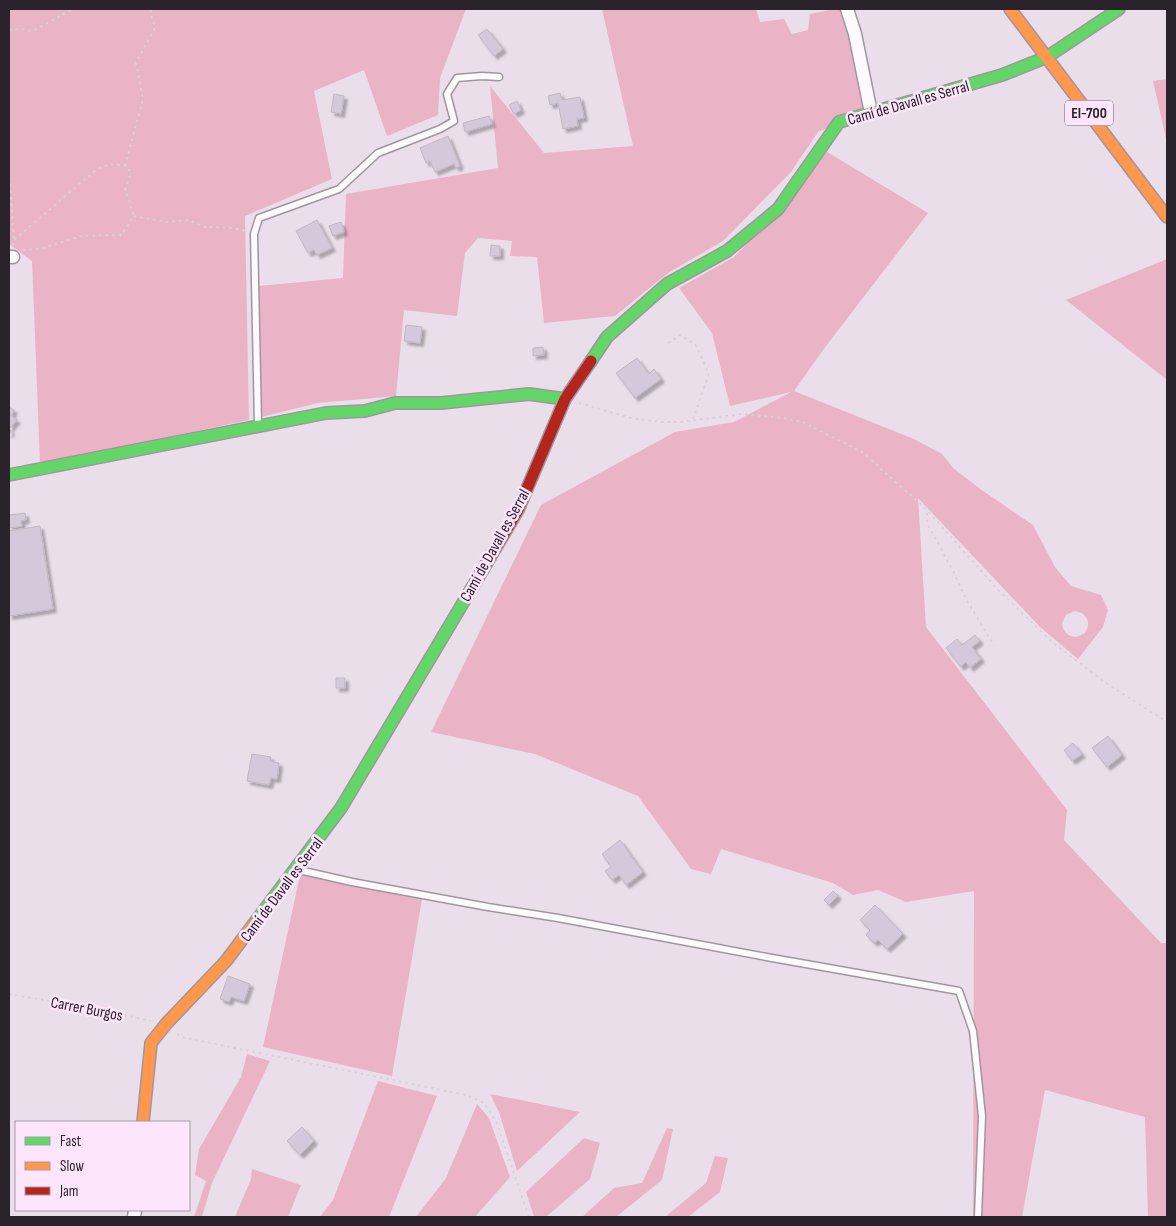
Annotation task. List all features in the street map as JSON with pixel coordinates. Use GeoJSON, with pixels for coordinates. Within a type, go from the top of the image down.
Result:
{"type":"FeatureCollection","features":[{"type":"Feature","properties":{"kind":"street"},"geometry":{"type":"LineString","coordinates":[[847,9],[855,34],[871,113]]}},
{"type":"Feature","properties":{"kind":"street","name":"EI-700"},"geometry":{"type":"LineString","coordinates":[[1010,9],[1167,217]]}},
{"type":"Feature","properties":{"kind":"street","name":"Camí de Davall es Serral"},"geometry":{"type":"LineString","coordinates":[[143,1121],[151,1043],[166,1024],[226,962],[341,808],[518,510],[565,399],[607,337],[667,284],[727,251],[778,209],[839,122],[1002,75],[1047,57],[1119,9]]}},
{"type":"Feature","properties":{"kind":"street"},"geometry":{"type":"LineString","coordinates":[[9,475],[326,413],[365,411],[395,403],[441,403],[529,394],[565,399]]}},
{"type":"Feature","properties":{"kind":"lane"},"geometry":{"type":"LineString","coordinates":[[258,427],[254,234],[259,218],[339,188],[378,153],[440,129],[454,121],[447,94],[457,78],[499,76]]}},
{"type":"Feature","properties":{"kind":"lane"},"geometry":{"type":"LineString","coordinates":[[296,869],[478,905],[959,991],[973,1030],[982,1116],[978,1217]]}},
{"type":"Feature","properties":{"kind":"path"},"geometry":{"type":"LineString","coordinates":[[9,30],[22,29],[33,31],[73,9]]}},
{"type":"Feature","properties":{"kind":"path"},"geometry":{"type":"LineString","coordinates":[[125,166],[143,99],[136,63],[155,28],[150,9]]}},
{"type":"Feature","properties":{"kind":"path"},"geometry":{"type":"LineString","coordinates":[[14,240],[97,169],[109,164],[122,164],[129,168],[130,176],[125,190],[134,216]]}},
{"type":"Feature","properties":{"kind":"path"},"geometry":{"type":"LineString","coordinates":[[9,171],[14,240],[12,255],[40,249],[81,236],[121,234],[134,216]]}},
{"type":"Feature","properties":{"kind":"path"},"geometry":{"type":"LineString","coordinates":[[134,216],[166,222],[188,220],[205,227],[234,228],[254,234]]}},
{"type":"Feature","properties":{"kind":"path"},"geometry":{"type":"LineString","coordinates":[[668,343],[680,335],[696,345],[709,374],[693,420]]}},
{"type":"Feature","properties":{"kind":"path"},"geometry":{"type":"LineString","coordinates":[[565,399],[631,418],[660,422],[748,414],[803,422],[862,452],[928,511],[1000,592],[1052,642],[1106,684],[1167,722]]}},
{"type":"Feature","properties":{"kind":"path"},"geometry":{"type":"LineString","coordinates":[[928,511],[927,523],[954,571],[965,597],[994,646]]}},
{"type":"Feature","properties":{"kind":"path","name":"Carrer Burgos"},"geometry":{"type":"LineString","coordinates":[[9,994],[108,1011],[166,1024]]}},
{"type":"Feature","properties":{"kind":"path"},"geometry":{"type":"LineString","coordinates":[[166,1024],[181,1037],[466,1095],[484,1103],[496,1122],[529,1217]]}},
{"type":"Feature","properties":{"kind":"shaded area"},"geometry":{"type":"Polygon","coordinates":[[[9,9],[466,9],[440,78],[438,115],[387,136],[364,70],[314,91],[332,179],[245,216],[249,420],[40,464],[32,261],[9,244],[9,9]]]}},
{"type":"Feature","properties":{"kind":"shaded area"},"geometry":{"type":"Polygon","coordinates":[[[602,9],[756,9],[760,22],[784,19],[792,34],[808,30],[810,14],[843,9],[868,110],[818,132],[791,172],[723,241],[668,273],[615,316],[544,323],[537,257],[510,256],[512,241],[478,238],[465,253],[457,316],[404,310],[396,396],[318,403],[261,417],[259,286],[343,278],[346,194],[498,168],[490,86],[544,153],[633,146],[602,9]]]}},
{"type":"Feature","properties":{"kind":"shaded area"},"geometry":{"type":"Polygon","coordinates":[[[1167,79],[1167,143],[1153,81],[1167,79]]]}},
{"type":"Feature","properties":{"kind":"shaded area"},"geometry":{"type":"Polygon","coordinates":[[[824,150],[928,213],[794,391],[914,439],[942,454],[953,468],[1033,525],[1055,567],[1071,586],[1101,595],[1108,610],[1103,627],[1078,659],[1040,627],[918,498],[926,627],[1067,810],[1064,840],[1161,943],[1167,943],[1167,1217],[1148,1217],[1145,1117],[1045,1090],[1022,1217],[973,1217],[974,891],[906,902],[878,890],[853,895],[833,883],[721,849],[711,874],[691,869],[638,796],[535,754],[431,732],[541,505],[675,432],[734,422],[791,392],[730,406],[712,333],[679,288],[734,257],[780,210],[824,150]],[[1074,611],[1066,615],[1062,623],[1069,635],[1077,637],[1085,633],[1088,625],[1085,616],[1074,611]]]}},
{"type":"Feature","properties":{"kind":"shaded area"},"geometry":{"type":"Polygon","coordinates":[[[1167,259],[1167,380],[1066,300],[1167,259]]]}},
{"type":"Feature","properties":{"kind":"shaded area"},"geometry":{"type":"Polygon","coordinates":[[[300,875],[422,899],[392,1076],[263,1047],[300,875]]]}},
{"type":"Feature","properties":{"kind":"shaded area"},"geometry":{"type":"Polygon","coordinates":[[[247,1054],[270,1061],[212,1183],[202,1217],[194,1217],[206,1181],[195,1175],[199,1149],[241,1077],[247,1054]]]}},
{"type":"Feature","properties":{"kind":"shaded area"},"geometry":{"type":"Polygon","coordinates":[[[378,1081],[437,1096],[389,1217],[320,1217],[333,1200],[378,1081]]]}},
{"type":"Feature","properties":{"kind":"shaded area"},"geometry":{"type":"Polygon","coordinates":[[[490,1094],[580,1112],[517,1171],[499,1112],[490,1094]]]}},
{"type":"Feature","properties":{"kind":"shaded area"},"geometry":{"type":"Polygon","coordinates":[[[477,1104],[489,1118],[510,1177],[475,1217],[416,1217],[446,1178],[477,1104]]]}},
{"type":"Feature","properties":{"kind":"shaded area"},"geometry":{"type":"Polygon","coordinates":[[[667,1128],[673,1129],[662,1180],[616,1217],[582,1217],[614,1188],[642,1183],[667,1128]]]}},
{"type":"Feature","properties":{"kind":"shaded area"},"geometry":{"type":"Polygon","coordinates":[[[584,1138],[600,1143],[590,1179],[546,1217],[534,1217],[526,1192],[584,1138]]]}},
{"type":"Feature","properties":{"kind":"shaded area"},"geometry":{"type":"Polygon","coordinates":[[[715,1156],[728,1158],[720,1192],[688,1217],[665,1217],[706,1183],[715,1156]]]}},
{"type":"Feature","properties":{"kind":"shaded area"},"geometry":{"type":"Polygon","coordinates":[[[252,1169],[301,1185],[288,1217],[235,1217],[251,1179],[252,1169]]]}},
{"type":"Feature","properties":{"kind":"building"},"geometry":{"type":"Polygon","coordinates":[[[487,29],[503,49],[494,56],[478,35],[487,29]]]}},
{"type":"Feature","properties":{"kind":"building"},"geometry":{"type":"Polygon","coordinates":[[[560,93],[562,100],[580,97],[584,118],[577,119],[578,126],[563,129],[558,103],[550,105],[548,96],[560,93]]]}},
{"type":"Feature","properties":{"kind":"building"},"geometry":{"type":"Polygon","coordinates":[[[334,94],[344,96],[341,114],[331,112],[334,94]]]}},
{"type":"Feature","properties":{"kind":"building"},"geometry":{"type":"Polygon","coordinates":[[[517,101],[521,110],[514,114],[509,105],[517,101]]]}},
{"type":"Feature","properties":{"kind":"building"},"geometry":{"type":"Polygon","coordinates":[[[489,116],[492,124],[465,132],[463,123],[489,116]]]}},
{"type":"Feature","properties":{"kind":"building"},"geometry":{"type":"Polygon","coordinates":[[[448,136],[460,166],[456,168],[454,164],[435,172],[430,161],[426,163],[420,148],[448,136]]]}},
{"type":"Feature","properties":{"kind":"building"},"geometry":{"type":"Polygon","coordinates":[[[317,220],[332,248],[317,255],[314,250],[308,253],[296,231],[317,220]]]}},
{"type":"Feature","properties":{"kind":"building"},"geometry":{"type":"Polygon","coordinates":[[[341,222],[344,232],[333,236],[329,226],[341,222]]]}},
{"type":"Feature","properties":{"kind":"building"},"geometry":{"type":"Polygon","coordinates":[[[491,245],[500,246],[500,256],[490,256],[491,245]]]}},
{"type":"Feature","properties":{"kind":"building"},"geometry":{"type":"Polygon","coordinates":[[[406,325],[422,327],[420,343],[404,341],[406,325]]]}},
{"type":"Feature","properties":{"kind":"building"},"geometry":{"type":"Polygon","coordinates":[[[543,347],[544,355],[533,356],[533,348],[543,347]]]}},
{"type":"Feature","properties":{"kind":"building"},"geometry":{"type":"Polygon","coordinates":[[[637,358],[649,374],[654,369],[661,379],[635,398],[616,373],[637,358]]]}},
{"type":"Feature","properties":{"kind":"building"},"geometry":{"type":"Polygon","coordinates":[[[9,407],[14,410],[11,416],[17,420],[9,429],[9,407]]]}},
{"type":"Feature","properties":{"kind":"building"},"geometry":{"type":"Polygon","coordinates":[[[25,513],[26,520],[21,521],[22,526],[9,528],[9,515],[25,513]]]}},
{"type":"Feature","properties":{"kind":"building"},"geometry":{"type":"Polygon","coordinates":[[[40,526],[53,609],[9,616],[9,531],[40,526]]]}},
{"type":"Feature","properties":{"kind":"building"},"geometry":{"type":"Polygon","coordinates":[[[975,635],[980,641],[972,647],[981,659],[970,668],[966,662],[961,667],[946,648],[957,639],[962,645],[975,635]]]}},
{"type":"Feature","properties":{"kind":"building"},"geometry":{"type":"Polygon","coordinates":[[[336,678],[345,678],[345,688],[336,688],[336,678]]]}},
{"type":"Feature","properties":{"kind":"building"},"geometry":{"type":"Polygon","coordinates":[[[1108,736],[1122,755],[1107,767],[1092,748],[1108,736]]]}},
{"type":"Feature","properties":{"kind":"building"},"geometry":{"type":"Polygon","coordinates":[[[1073,743],[1082,754],[1072,761],[1064,750],[1073,743]]]}},
{"type":"Feature","properties":{"kind":"building"},"geometry":{"type":"Polygon","coordinates":[[[252,754],[271,757],[270,761],[279,763],[277,779],[271,778],[269,785],[247,781],[252,754]]]}},
{"type":"Feature","properties":{"kind":"building"},"geometry":{"type":"Polygon","coordinates":[[[620,840],[643,872],[626,885],[619,875],[612,880],[605,871],[611,867],[602,854],[620,840]]]}},
{"type":"Feature","properties":{"kind":"building"},"geometry":{"type":"Polygon","coordinates":[[[833,891],[838,896],[829,905],[824,900],[833,891]]]}},
{"type":"Feature","properties":{"kind":"building"},"geometry":{"type":"Polygon","coordinates":[[[875,905],[903,934],[887,949],[878,940],[874,943],[866,935],[870,930],[860,920],[875,905]]]}},
{"type":"Feature","properties":{"kind":"building"},"geometry":{"type":"Polygon","coordinates":[[[228,976],[250,984],[244,1001],[231,997],[229,1002],[220,999],[228,976]]]}},
{"type":"Feature","properties":{"kind":"building"},"geometry":{"type":"Polygon","coordinates":[[[302,1127],[314,1141],[300,1155],[287,1141],[302,1127]]]}},
{"type":"Feature","properties":{"kind":"traffic: fast"},"geometry":{"type":"LineString","coordinates":[[591,361],[607,337],[667,284],[727,251],[778,209],[839,122],[1002,75],[1047,57],[1119,9]]}},
{"type":"Feature","properties":{"kind":"traffic: fast"},"geometry":{"type":"LineString","coordinates":[[9,475],[326,413],[365,411],[395,403],[441,403],[529,394],[565,399]]}},
{"type":"Feature","properties":{"kind":"traffic: fast"},"geometry":{"type":"LineString","coordinates":[[253,925],[341,808],[482,571]]}},
{"type":"Feature","properties":{"kind":"traffic: slow"},"geometry":{"type":"LineString","coordinates":[[1010,9],[1167,217]]}},
{"type":"Feature","properties":{"kind":"traffic: slow"},"geometry":{"type":"LineString","coordinates":[[143,1121],[151,1043],[166,1024],[226,961],[253,925]]}},
{"type":"Feature","properties":{"kind":"traffic: jam"},"geometry":{"type":"LineString","coordinates":[[482,571],[518,510],[565,399],[591,361]]}}]}
